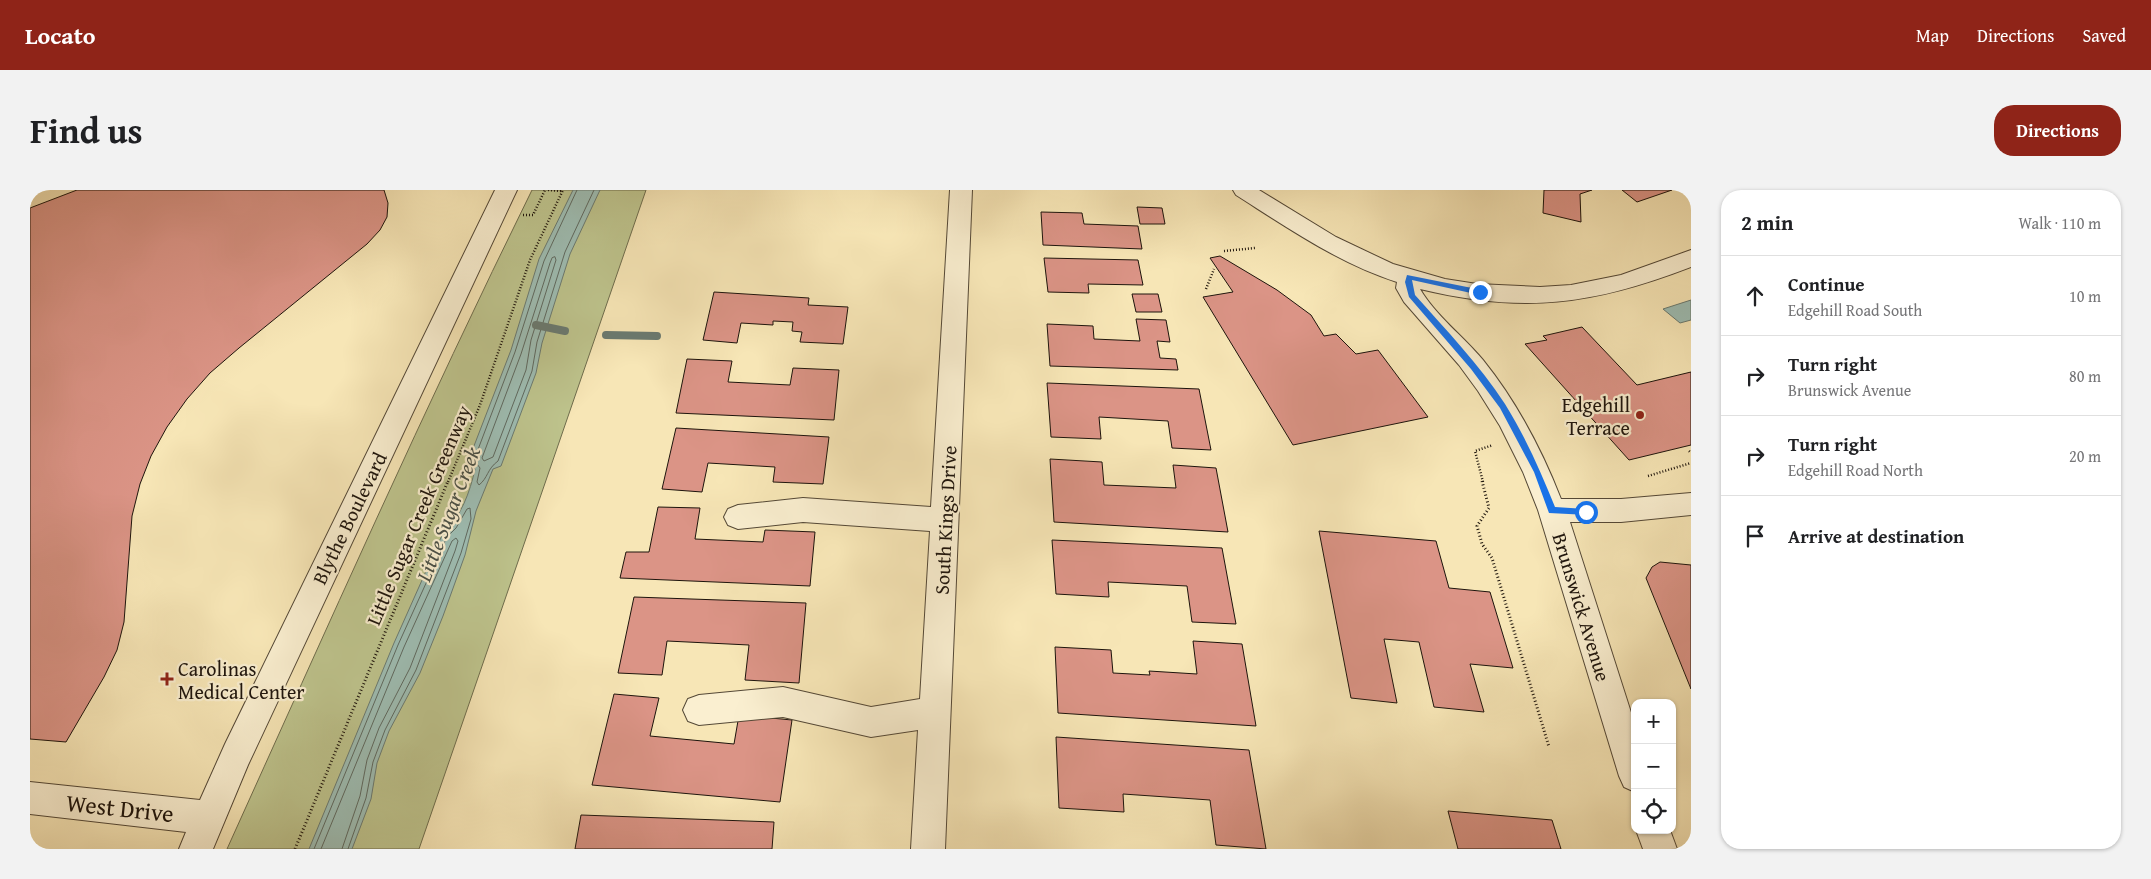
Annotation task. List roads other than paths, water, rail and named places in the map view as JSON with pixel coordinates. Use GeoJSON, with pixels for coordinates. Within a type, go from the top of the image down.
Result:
{"type":"FeatureCollection","features":[{"type":"Feature","properties":{"kind":"street","name":"Blythe Boulevard"},"geometry":{"type":"LineString","coordinates":[[196,849],[249,729],[506,190]]}},
{"type":"Feature","properties":{"kind":"street","name":"South Kings Drive"},"geometry":{"type":"LineString","coordinates":[[928,849],[961,190]]}},
{"type":"Feature","properties":{"kind":"street"},"geometry":{"type":"LineString","coordinates":[[1244,190],[1343,251],[1375,266],[1409,277],[1480,292],[1528,296],[1554,295],[1617,285],[1691,258]]}},
{"type":"Feature","properties":{"kind":"street","name":"Brunswick Avenue"},"geometry":{"type":"LineString","coordinates":[[1409,277],[1408,288],[1412,296],[1474,367],[1502,406],[1538,472],[1552,510],[1631,763]]}},
{"type":"Feature","properties":{"kind":"street"},"geometry":{"type":"LineString","coordinates":[[1552,510],[1586,512],[1659,508],[1691,504]]}},
{"type":"Feature","properties":{"kind":"street"},"geometry":{"type":"LineString","coordinates":[[738,517],[803,510],[945,520]]}},
{"type":"Feature","properties":{"kind":"street"},"geometry":{"type":"LineString","coordinates":[[699,710],[783,702],[871,722],[935,712]]}},
{"type":"Feature","properties":{"kind":"street","name":"West Drive"},"geometry":{"type":"LineString","coordinates":[[30,798],[209,818]]}},
{"type":"Feature","properties":{"kind":"street"},"geometry":{"type":"LineString","coordinates":[[1655,834],[1660,849]]}},
{"type":"Feature","properties":{"kind":"water"},"geometry":{"type":"Polygon","coordinates":[[[573,190],[600,190],[570,254],[542,343],[536,373],[501,466],[493,469],[476,511],[465,555],[443,616],[420,673],[389,731],[377,763],[371,799],[352,849],[309,849],[394,643],[443,533],[460,512],[467,495],[475,469],[467,464],[511,350],[539,259],[573,190]]]}},
{"type":"Feature","properties":{"kind":"water"},"geometry":{"type":"Polygon","coordinates":[[[1691,300],[1691,320],[1680,323],[1663,309],[1691,300]]]}},
{"type":"Feature","properties":{"kind":"waterway"},"geometry":{"type":"LineString","coordinates":[[536,325],[565,331]]}},
{"type":"Feature","properties":{"kind":"waterway"},"geometry":{"type":"LineString","coordinates":[[606,335],[657,336]]}},
{"type":"Feature","properties":{"kind":"place","name":"Edgehill Terrace"},"geometry":{"type":"Point","coordinates":[1640,415]}},
{"type":"Feature","properties":{"kind":"place","name":"Carolinas Medical Center"},"geometry":{"type":"Point","coordinates":[167,679]}},
{"type":"Feature","properties":{"kind":"water label","name":"Little Sugar Creek"},"geometry":{"type":"Point","coordinates":[448,514]}}]}
